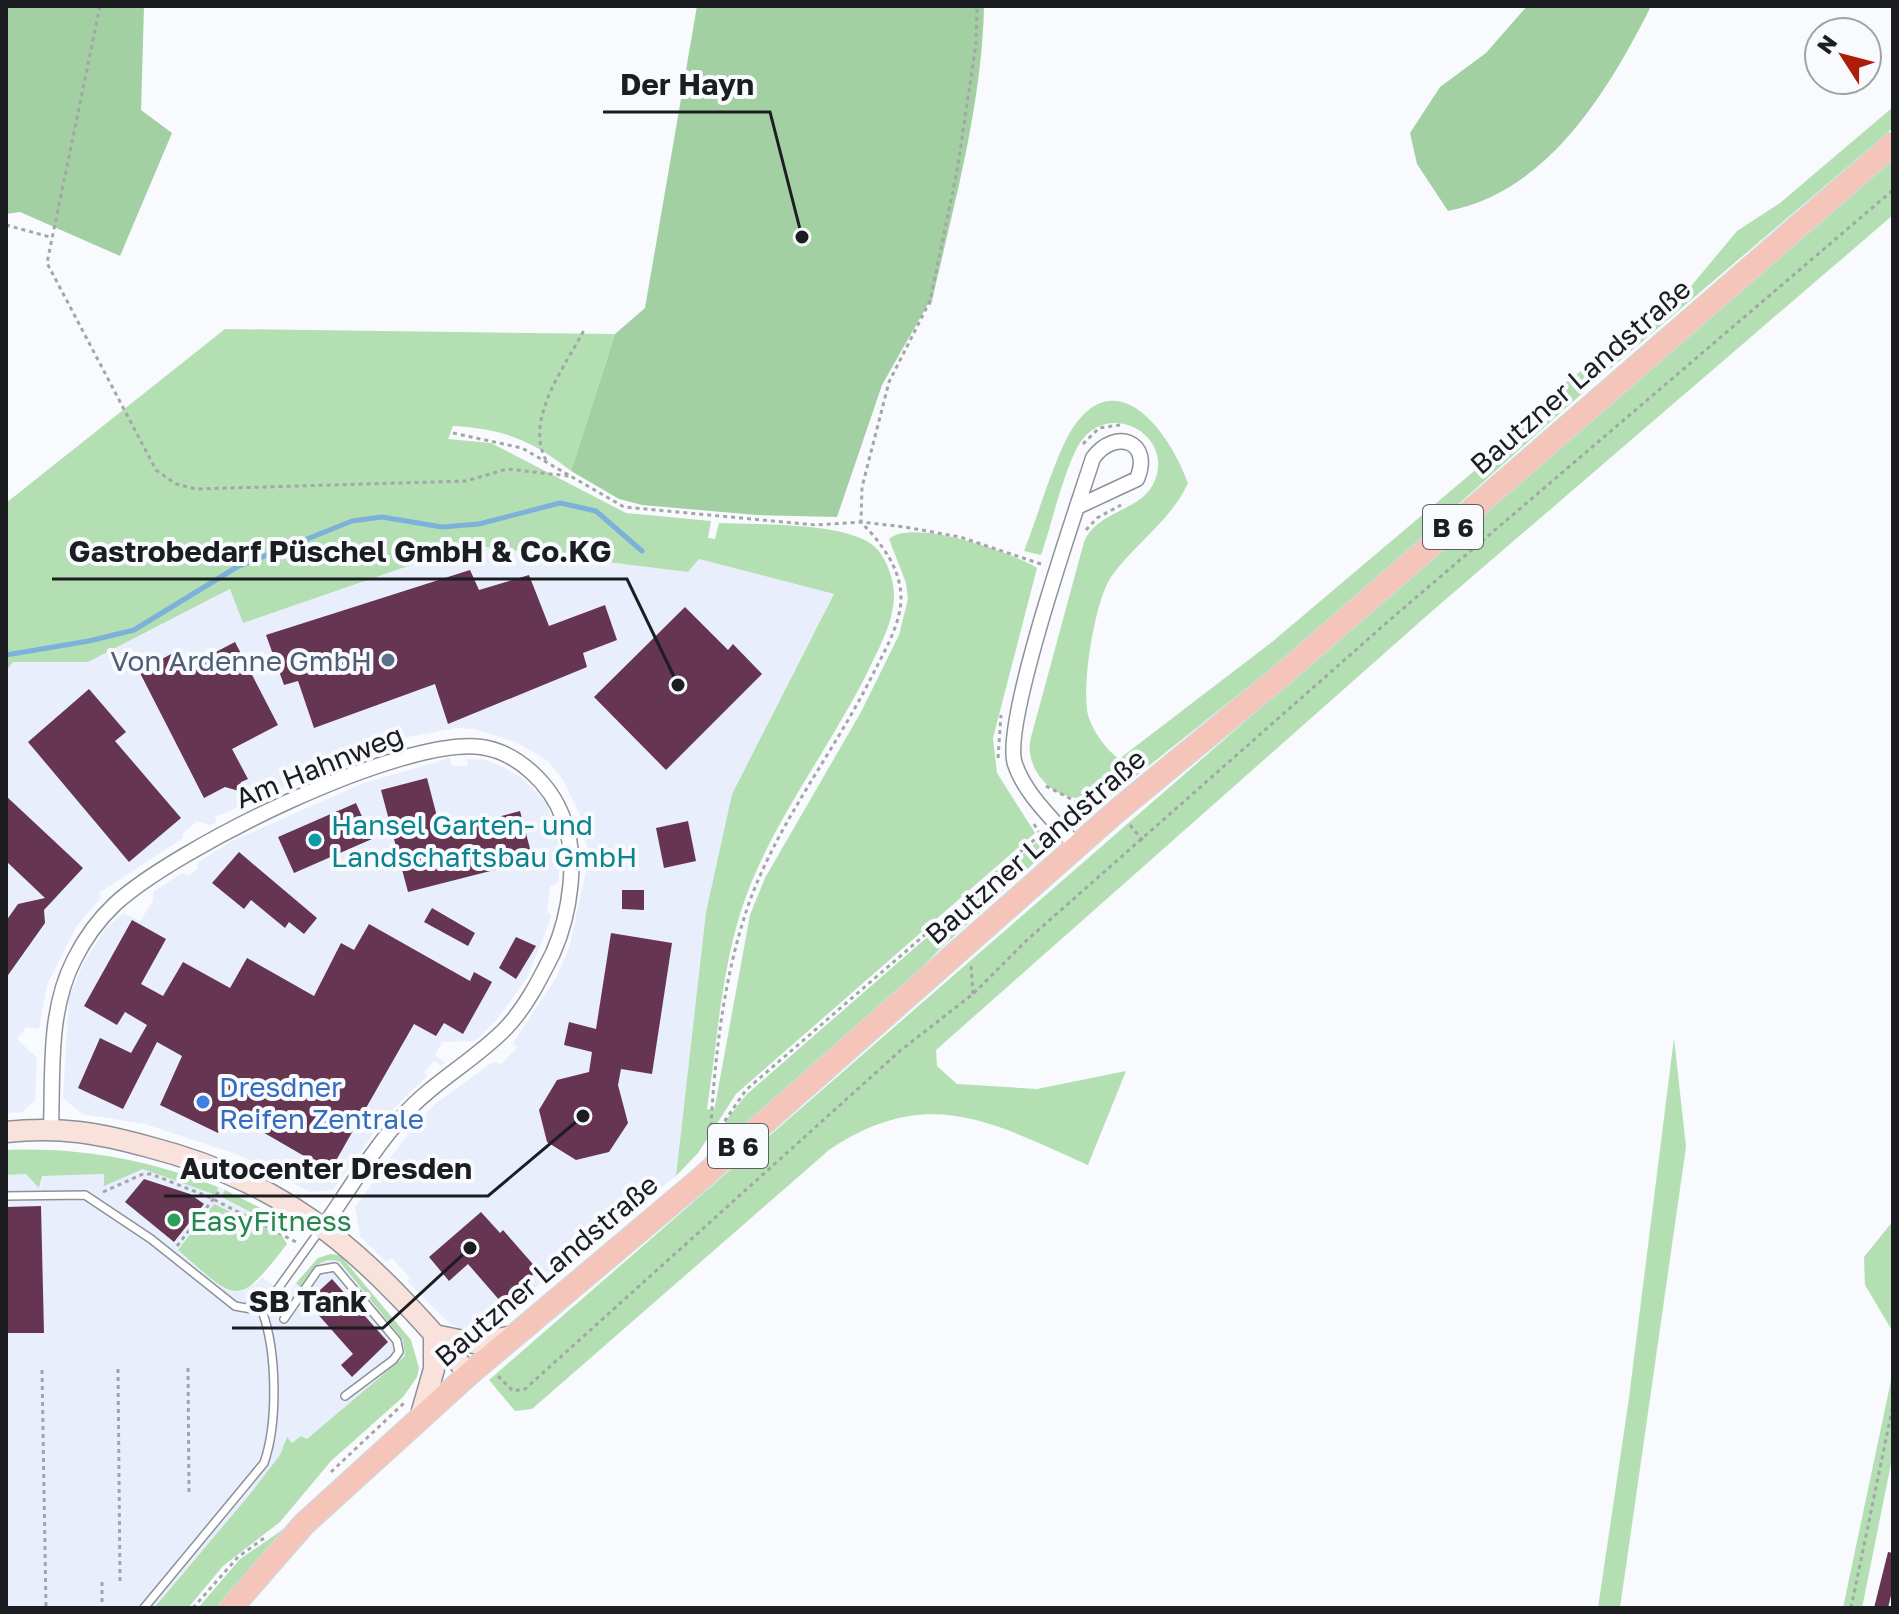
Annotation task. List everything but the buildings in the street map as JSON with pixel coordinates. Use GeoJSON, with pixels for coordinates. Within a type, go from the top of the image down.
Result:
{"type":"FeatureCollection","features":[{"type":"Feature","properties":{"kind":"main road","name":"Bautzner Landstraße"},"geometry":{"type":"LineString","coordinates":[[231,1608],[304,1524],[469,1374],[872,1031],[1118,810],[1283,674],[1893,144]]}},
{"type":"Feature","properties":{"kind":"street"},"geometry":{"type":"LineString","coordinates":[[1077,507],[1137,479],[1144,463],[1141,453],[1130,442],[1115,440],[1100,448],[1093,458],[1077,507],[1033,654],[1013,738],[1014,762],[1024,783],[1077,847]]}},
{"type":"Feature","properties":{"kind":"street","name":"Am Hahnweg"},"geometry":{"type":"LineString","coordinates":[[51,1127],[59,995],[75,958],[114,905],[158,872],[226,832],[313,792],[419,753],[485,748],[530,771],[546,784],[566,824],[570,850],[569,884],[555,949],[527,1001],[507,1027],[402,1117],[324,1226]]}},
{"type":"Feature","properties":{"kind":"street"},"geometry":{"type":"LineString","coordinates":[[6,1132],[51,1127],[122,1139],[224,1169],[283,1199],[324,1226],[469,1374]]}},
{"type":"Feature","properties":{"kind":"street"},"geometry":{"type":"LineString","coordinates":[[434,1335],[474,1343],[514,1336]]}},
{"type":"Feature","properties":{"kind":"street"},"geometry":{"type":"LineString","coordinates":[[420,1418],[434,1369],[434,1335]]}},
{"type":"Feature","properties":{"kind":"lane"},"geometry":{"type":"LineString","coordinates":[[6,1196],[85,1195],[235,1306],[262,1311]]}},
{"type":"Feature","properties":{"kind":"lane"},"geometry":{"type":"LineString","coordinates":[[262,1311],[324,1226]]}},
{"type":"Feature","properties":{"kind":"lane"},"geometry":{"type":"LineString","coordinates":[[284,1319],[318,1270],[335,1267],[397,1341],[399,1352],[393,1360],[345,1396]]}},
{"type":"Feature","properties":{"kind":"lane"},"geometry":{"type":"LineString","coordinates":[[144,1608],[264,1463],[271,1443],[272,1337],[262,1311]]}},
{"type":"Feature","properties":{"kind":"path"},"geometry":{"type":"LineString","coordinates":[[100,6],[47,263],[156,470],[176,484],[196,489],[466,481],[507,469],[569,476]]}},
{"type":"Feature","properties":{"kind":"path"},"geometry":{"type":"LineString","coordinates":[[977,6],[976,44],[957,171],[930,301],[889,382],[862,487],[861,522],[883,545],[895,570],[901,595],[894,633],[858,704],[761,874],[746,912],[710,1106],[710,1142],[732,1105],[746,1090],[1077,802]]}},
{"type":"Feature","properties":{"kind":"path"},"geometry":{"type":"LineString","coordinates":[[496,1373],[513,1391],[525,1389],[901,1050],[973,994],[1027,940],[1392,618],[1893,190]]}},
{"type":"Feature","properties":{"kind":"path"},"geometry":{"type":"LineString","coordinates":[[6,225],[50,237]]}},
{"type":"Feature","properties":{"kind":"path"},"geometry":{"type":"LineString","coordinates":[[548,463],[539,446],[539,425],[584,330]]}},
{"type":"Feature","properties":{"kind":"path"},"geometry":{"type":"LineString","coordinates":[[1079,453],[1084,442],[1099,428],[1127,425]]}},
{"type":"Feature","properties":{"kind":"path"},"geometry":{"type":"LineString","coordinates":[[453,433],[522,448],[624,507],[816,525],[861,522],[960,537],[1041,563]]}},
{"type":"Feature","properties":{"kind":"path"},"geometry":{"type":"LineString","coordinates":[[1084,532],[1097,518],[1131,500]]}},
{"type":"Feature","properties":{"kind":"path"},"geometry":{"type":"LineString","coordinates":[[1045,785],[1077,802],[1093,803],[1105,796],[1118,810]]}},
{"type":"Feature","properties":{"kind":"path"},"geometry":{"type":"LineString","coordinates":[[959,950],[971,966],[973,994]]}},
{"type":"Feature","properties":{"kind":"path"},"geometry":{"type":"LineString","coordinates":[[91,1198],[146,1173],[216,1200],[286,1234],[305,1249]]}},
{"type":"Feature","properties":{"kind":"path"},"geometry":{"type":"LineString","coordinates":[[170,1255],[216,1200],[223,1186]]}},
{"type":"Feature","properties":{"kind":"path"},"geometry":{"type":"LineString","coordinates":[[188,1368],[189,1493]]}},
{"type":"Feature","properties":{"kind":"path"},"geometry":{"type":"LineString","coordinates":[[118,1369],[120,1582]]}},
{"type":"Feature","properties":{"kind":"path"},"geometry":{"type":"LineString","coordinates":[[42,1370],[46,1608]]}},
{"type":"Feature","properties":{"kind":"path"},"geometry":{"type":"LineString","coordinates":[[1851,1608],[1893,1405]]}},
{"type":"Feature","properties":{"kind":"path"},"geometry":{"type":"LineString","coordinates":[[102,1582],[102,1608]]}},
{"type":"Feature","properties":{"kind":"shaded area"},"geometry":{"type":"Polygon","coordinates":[[[469,545],[688,572],[699,559],[834,594],[732,794],[706,912],[676,1176],[493,1321],[469,1331],[450,1324],[407,1281],[410,1278],[392,1258],[386,1262],[360,1236],[355,1207],[415,1124],[435,1104],[493,1062],[501,1064],[517,1048],[513,1043],[556,978],[569,948],[586,871],[592,870],[585,839],[593,835],[588,817],[581,817],[563,780],[548,761],[516,742],[474,729],[455,728],[403,738],[401,745],[343,764],[337,757],[309,770],[311,776],[215,817],[217,822],[210,825],[197,821],[182,834],[183,838],[99,893],[101,897],[76,927],[47,985],[39,1029],[26,1027],[17,1039],[37,1058],[35,1100],[22,1112],[6,1113],[6,671],[13,662],[88,662],[231,589],[243,623],[469,545]]]}},
{"type":"Feature","properties":{"kind":"shaded area"},"geometry":{"type":"Polygon","coordinates":[[[450,758],[452,766],[468,766],[467,759],[486,760],[505,768],[522,778],[547,803],[559,846],[559,882],[550,886],[547,912],[551,915],[550,921],[527,978],[497,1019],[475,1041],[442,1042],[435,1055],[446,1063],[441,1065],[433,1061],[424,1073],[427,1076],[387,1115],[333,1190],[310,1192],[239,1155],[145,1124],[82,1114],[63,1098],[69,997],[84,962],[107,927],[124,913],[140,921],[153,901],[153,892],[182,873],[188,876],[198,869],[197,863],[232,841],[364,783],[450,758]]]}},
{"type":"Feature","properties":{"kind":"shaded area"},"geometry":{"type":"Polygon","coordinates":[[[143,1169],[216,1194],[218,1187],[225,1190],[221,1198],[286,1230],[282,1236],[214,1204],[254,1286],[262,1277],[288,1295],[296,1283],[300,1286],[321,1261],[331,1259],[340,1262],[403,1340],[405,1356],[307,1439],[292,1443],[287,1438],[280,1455],[250,1494],[154,1608],[6,1608],[6,1175],[26,1174],[41,1187],[41,1176],[104,1174],[104,1185],[143,1169]]]}},
{"type":"Feature","properties":{"kind":"green space"},"geometry":{"type":"Polygon","coordinates":[[[6,6],[144,6],[141,110],[172,133],[120,256],[20,212],[6,214],[6,6]]]}},
{"type":"Feature","properties":{"kind":"green space"},"geometry":{"type":"Polygon","coordinates":[[[697,6],[984,6],[972,119],[931,305],[928,304],[882,385],[837,517],[757,515],[642,505],[619,499],[571,471],[615,334],[645,308],[697,6]]]}},
{"type":"Feature","properties":{"kind":"green space"},"geometry":{"type":"Polygon","coordinates":[[[1527,6],[1651,6],[1595,103],[1545,160],[1516,183],[1484,200],[1448,211],[1417,164],[1410,133],[1440,87],[1486,53],[1527,6]]]}},
{"type":"Feature","properties":{"kind":"green space"},"geometry":{"type":"Polygon","coordinates":[[[1893,107],[1893,128],[1596,381],[1307,640],[1111,796],[1106,790],[1093,796],[1066,796],[1053,790],[1043,780],[1030,756],[1030,741],[1084,542],[1099,523],[1141,499],[1155,480],[1158,464],[1155,449],[1136,428],[1108,423],[1094,429],[1082,440],[1070,463],[1041,555],[1024,551],[1066,441],[1089,409],[1107,401],[1124,403],[1141,412],[1169,444],[1188,483],[1172,509],[1111,577],[1095,623],[1086,685],[1088,715],[1100,739],[1119,759],[1272,642],[1512,439],[1565,383],[1687,291],[1737,231],[1780,203],[1893,107]]]}},
{"type":"Feature","properties":{"kind":"green space"},"geometry":{"type":"Polygon","coordinates":[[[1893,157],[1893,215],[1431,612],[936,1050],[937,1066],[957,1084],[1037,1089],[1126,1071],[1088,1165],[1021,1135],[959,1117],[929,1114],[898,1118],[865,1130],[829,1150],[532,1409],[515,1411],[489,1380],[1893,157]]]}},
{"type":"Feature","properties":{"kind":"green space"},"geometry":{"type":"Polygon","coordinates":[[[225,329],[615,334],[571,471],[543,451],[502,433],[453,426],[448,439],[491,443],[626,513],[711,521],[708,538],[715,539],[719,523],[804,526],[849,534],[866,541],[881,554],[894,589],[889,624],[854,698],[782,819],[752,881],[729,959],[707,1109],[714,1110],[715,1106],[750,915],[765,878],[861,712],[899,635],[908,599],[906,583],[889,539],[919,532],[940,535],[986,546],[1037,568],[993,738],[997,773],[1035,833],[736,1094],[698,1153],[676,1176],[706,912],[732,794],[834,594],[699,559],[688,572],[469,545],[243,623],[230,589],[88,662],[13,662],[6,671],[6,503],[225,329]]]}},
{"type":"Feature","properties":{"kind":"green space"},"geometry":{"type":"Polygon","coordinates":[[[1041,838],[1044,841],[1043,852],[1034,863],[883,1006],[705,1158],[727,1119],[747,1094],[1041,838]]]}},
{"type":"Feature","properties":{"kind":"green space"},"geometry":{"type":"Polygon","coordinates":[[[1674,1038],[1686,1147],[1620,1608],[1598,1608],[1629,1398],[1674,1038]]]}},
{"type":"Feature","properties":{"kind":"green space"},"geometry":{"type":"Polygon","coordinates":[[[6,1150],[61,1151],[114,1157],[167,1169],[218,1187],[216,1195],[143,1169],[104,1186],[104,1174],[42,1176],[39,1188],[26,1174],[6,1175],[6,1150]]]}},
{"type":"Feature","properties":{"kind":"green space"},"geometry":{"type":"Polygon","coordinates":[[[225,1190],[280,1218],[289,1216],[294,1220],[294,1231],[286,1230],[221,1197],[225,1190]]]}},
{"type":"Feature","properties":{"kind":"green space"},"geometry":{"type":"Polygon","coordinates":[[[214,1204],[282,1236],[287,1244],[257,1280],[246,1288],[236,1291],[225,1288],[178,1250],[214,1204]]]}},
{"type":"Feature","properties":{"kind":"green space"},"geometry":{"type":"Polygon","coordinates":[[[1893,1221],[1893,1332],[1865,1285],[1864,1257],[1893,1221]]]}},
{"type":"Feature","properties":{"kind":"green space"},"geometry":{"type":"Polygon","coordinates":[[[340,1255],[411,1340],[419,1368],[417,1377],[403,1397],[331,1461],[280,1522],[223,1566],[188,1608],[154,1608],[250,1494],[280,1455],[287,1437],[292,1443],[301,1436],[307,1439],[405,1356],[403,1340],[340,1262],[321,1262],[300,1287],[296,1283],[318,1258],[340,1255]]]}},
{"type":"Feature","properties":{"kind":"green space"},"geometry":{"type":"Polygon","coordinates":[[[1893,1371],[1893,1454],[1862,1608],[1843,1608],[1893,1371]]]}},
{"type":"Feature","properties":{"kind":"green space"},"geometry":{"type":"Polygon","coordinates":[[[288,1526],[218,1608],[198,1608],[240,1559],[288,1526]]]}},
{"type":"Feature","properties":{"kind":"waterway"},"geometry":{"type":"LineString","coordinates":[[6,655],[134,630],[237,567],[352,521],[382,517],[442,527],[479,524],[560,503],[596,511],[642,551]]}},
{"type":"Feature","properties":{"kind":"place","name":"Der Hayn"},"geometry":{"type":"Point","coordinates":[802,237]}},
{"type":"Feature","properties":{"kind":"place","name":"Von Ardenne GmbH"},"geometry":{"type":"Point","coordinates":[388,660]}},
{"type":"Feature","properties":{"kind":"place","name":"Gastrobedarf Püschel GmbH & Co.KG"},"geometry":{"type":"Point","coordinates":[678,685]}},
{"type":"Feature","properties":{"kind":"place","name":"Hansel Garten- und Landschaftsbau GmbH"},"geometry":{"type":"Point","coordinates":[315,840]}},
{"type":"Feature","properties":{"kind":"place","name":"Dresdner Reifen Zentrale"},"geometry":{"type":"Point","coordinates":[203,1102]}},
{"type":"Feature","properties":{"kind":"place","name":"Autocenter Dresden"},"geometry":{"type":"Point","coordinates":[583,1116]}},
{"type":"Feature","properties":{"kind":"place","name":"EasyFitness"},"geometry":{"type":"Point","coordinates":[174,1220]}},
{"type":"Feature","properties":{"kind":"place","name":"SB Tank"},"geometry":{"type":"Point","coordinates":[470,1248]}}]}
